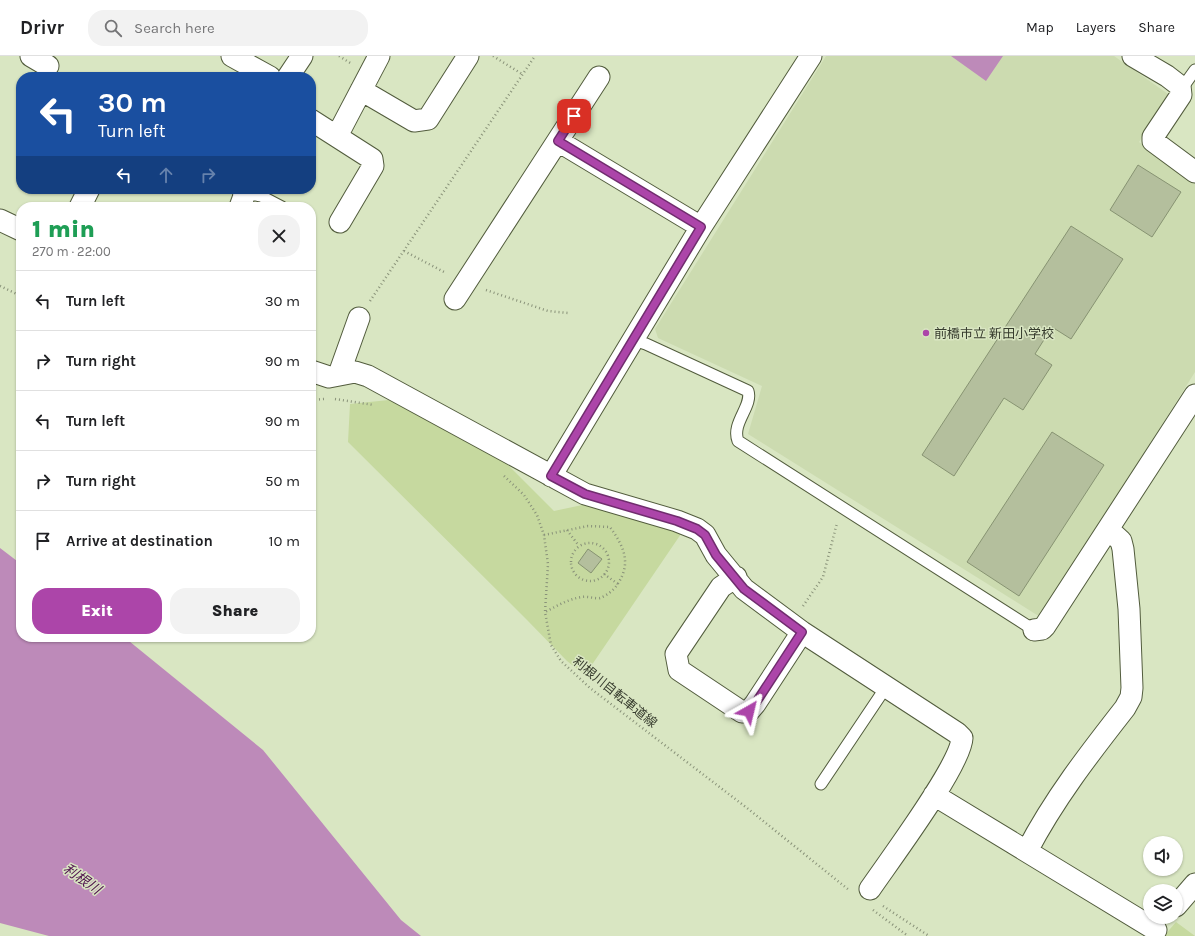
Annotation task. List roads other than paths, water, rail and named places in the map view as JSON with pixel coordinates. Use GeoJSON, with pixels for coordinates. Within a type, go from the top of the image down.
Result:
{"type":"FeatureCollection","features":[{"type":"Feature","properties":{"kind":"street"},"geometry":{"type":"LineString","coordinates":[[232,56],[261,72]]}},
{"type":"Feature","properties":{"kind":"street"},"geometry":{"type":"LineString","coordinates":[[291,72],[302,56]]}},
{"type":"Feature","properties":{"kind":"street"},"geometry":{"type":"LineString","coordinates":[[337,136],[379,56]]}},
{"type":"Feature","properties":{"kind":"street"},"geometry":{"type":"LineString","coordinates":[[361,90],[414,121],[428,119],[468,56]]}},
{"type":"Feature","properties":{"kind":"street"},"geometry":{"type":"LineString","coordinates":[[551,476],[701,227],[811,56]]}},
{"type":"Feature","properties":{"kind":"street"},"geometry":{"type":"LineString","coordinates":[[1134,56],[1180,86],[1181,95],[1152,137],[1153,141],[1195,172]]}},
{"type":"Feature","properties":{"kind":"street"},"geometry":{"type":"LineString","coordinates":[[460,291],[599,77]]}},
{"type":"Feature","properties":{"kind":"street"},"geometry":{"type":"LineString","coordinates":[[316,123],[372,159],[373,166],[340,222]]}},
{"type":"Feature","properties":{"kind":"street"},"geometry":{"type":"LineString","coordinates":[[558,141],[701,227]]}},
{"type":"Feature","properties":{"kind":"street"},"geometry":{"type":"LineString","coordinates":[[0,220],[16,228]]}},
{"type":"Feature","properties":{"kind":"street"},"geometry":{"type":"LineString","coordinates":[[340,374],[359,318]]}},
{"type":"Feature","properties":{"kind":"street"},"geometry":{"type":"LineString","coordinates":[[316,373],[329,377],[355,372],[377,380],[585,494],[677,521],[697,529],[705,535],[716,555],[736,577],[744,589],[797,628],[957,733],[962,738],[959,753],[934,795],[865,897]]}},
{"type":"Feature","properties":{"kind":"street"},"geometry":{"type":"LineString","coordinates":[[1034,630],[1042,629],[1045,626],[1195,394]]}},
{"type":"Feature","properties":{"kind":"street"},"geometry":{"type":"LineString","coordinates":[[1027,852],[1041,824],[1076,770],[1125,708],[1131,697],[1132,688],[1128,609],[1123,549],[1121,541],[1108,530]]}},
{"type":"Feature","properties":{"kind":"street"},"geometry":{"type":"LineString","coordinates":[[736,577],[721,587],[676,654],[679,670],[742,712],[749,711],[755,704],[797,628]]}},
{"type":"Feature","properties":{"kind":"street"},"geometry":{"type":"LineString","coordinates":[[934,795],[1027,852],[1158,928]]}},
{"type":"Feature","properties":{"kind":"street"},"geometry":{"type":"LineString","coordinates":[[1183,898],[1195,884]]}},
{"type":"Feature","properties":{"kind":"lane"},"geometry":{"type":"LineString","coordinates":[[1180,86],[1184,84],[1195,70]]}},
{"type":"Feature","properties":{"kind":"lane"},"geometry":{"type":"LineString","coordinates":[[242,196],[261,196],[272,202]]}},
{"type":"Feature","properties":{"kind":"lane"},"geometry":{"type":"LineString","coordinates":[[634,340],[646,344],[748,391],[748,397],[736,431],[738,441],[1034,630]]}},
{"type":"Feature","properties":{"kind":"lane"},"geometry":{"type":"LineString","coordinates":[[821,784],[886,687]]}},
{"type":"Feature","properties":{"kind":"water"},"geometry":{"type":"Polygon","coordinates":[[[951,56],[1003,56],[986,81],[951,56]]]}},
{"type":"Feature","properties":{"kind":"water","name":"利根川"},"geometry":{"type":"Polygon","coordinates":[[[0,548],[16,560],[16,642],[130,642],[263,750],[401,920],[421,936],[49,936],[0,923],[0,548]]]}},
{"type":"Feature","properties":{"kind":"place","name":"前橋市立 新田小学校"},"geometry":{"type":"Point","coordinates":[926,333]}}]}
